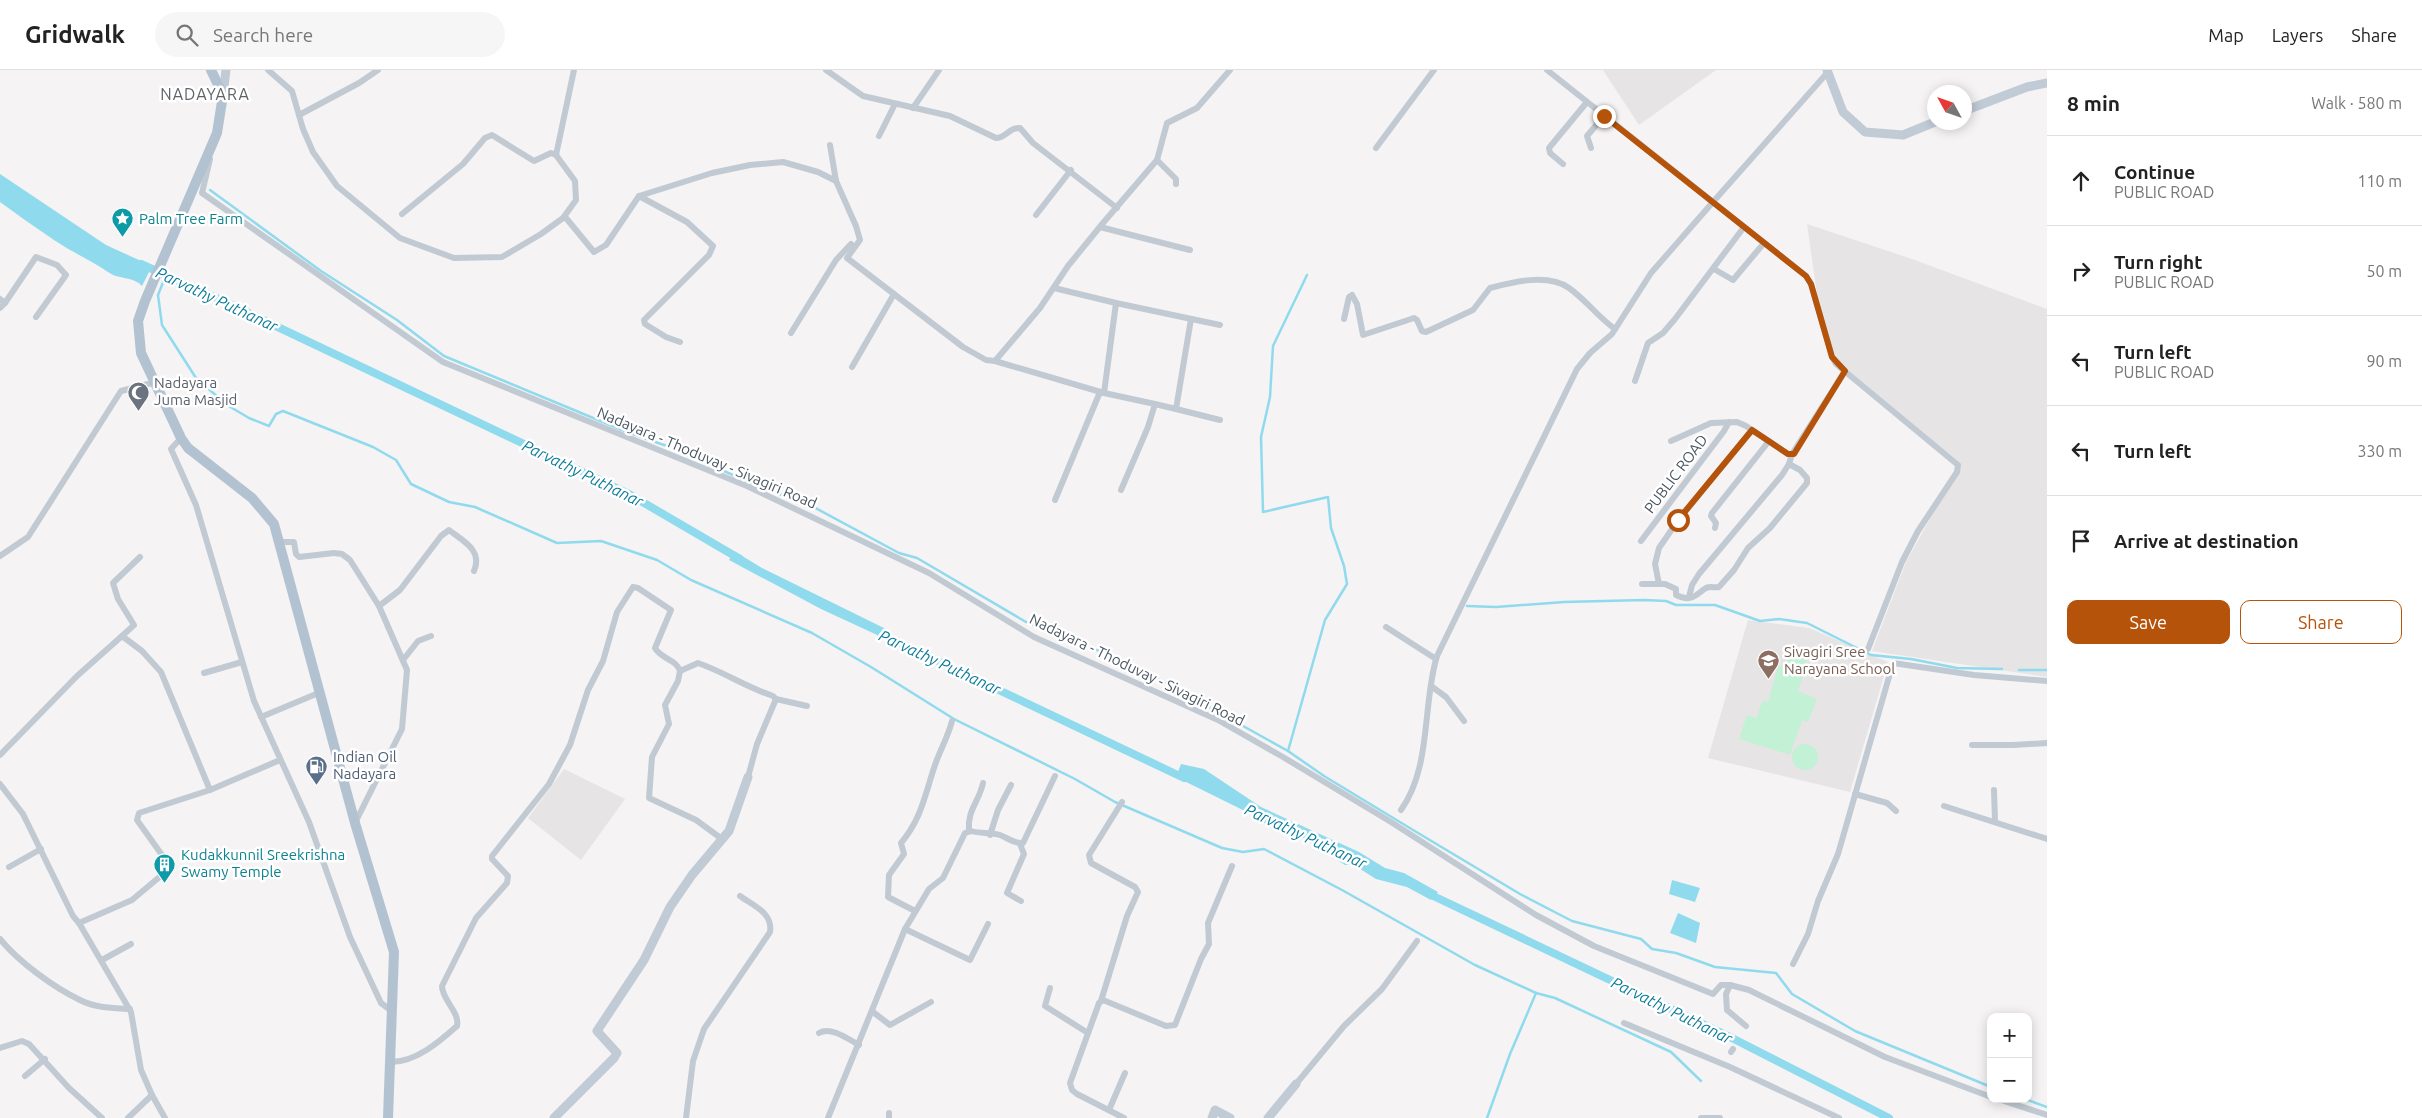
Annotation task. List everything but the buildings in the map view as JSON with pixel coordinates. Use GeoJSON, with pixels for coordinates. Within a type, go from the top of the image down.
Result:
{"type":"FeatureCollection","features":[{"type":"Feature","properties":{"kind":"main road"},"geometry":{"type":"LineString","coordinates":[[221,70],[211,70],[223,95]]}},
{"type":"Feature","properties":{"kind":"main road"},"geometry":{"type":"LineString","coordinates":[[226,70],[217,133],[151,286],[138,321],[138,334],[141,352],[181,438],[188,448],[252,498],[266,512],[274,524],[355,823],[394,952],[394,1013],[388,1118]]}},
{"type":"Feature","properties":{"kind":"main road"},"geometry":{"type":"LineString","coordinates":[[1828,71],[1843,112],[1865,132],[1903,135],[1927,125]]}},
{"type":"Feature","properties":{"kind":"main road"},"geometry":{"type":"LineString","coordinates":[[1972,108],[2027,87],[2047,83]]}},
{"type":"Feature","properties":{"kind":"main road"},"geometry":{"type":"LineString","coordinates":[[554,1118],[617,1053],[597,1031],[644,960],[670,907],[692,875],[729,831],[737,813],[748,777]]}},
{"type":"Feature","properties":{"kind":"main road"},"geometry":{"type":"LineString","coordinates":[[1268,1118],[1296,1084]]}},
{"type":"Feature","properties":{"kind":"main road"},"geometry":{"type":"LineString","coordinates":[[1212,1118],[1215,1110],[1230,1118]]}},
{"type":"Feature","properties":{"kind":"street"},"geometry":{"type":"LineString","coordinates":[[268,70],[292,91],[313,152],[337,186],[400,238],[422,248],[454,258],[502,257],[541,234],[563,218],[576,200],[575,181],[556,155],[551,153],[534,161],[492,135],[485,138],[463,164],[402,214]]}},
{"type":"Feature","properties":{"kind":"street"},"geometry":{"type":"LineString","coordinates":[[299,115],[359,83],[378,70]]}},
{"type":"Feature","properties":{"kind":"street"},"geometry":{"type":"LineString","coordinates":[[556,155],[574,70]]}},
{"type":"Feature","properties":{"kind":"street"},"geometry":{"type":"LineString","coordinates":[[826,70],[863,96],[950,116],[996,138],[1003,137],[1010,130],[1018,128],[1033,143],[1071,170],[1117,208]]}},
{"type":"Feature","properties":{"kind":"street"},"geometry":{"type":"LineString","coordinates":[[913,108],[939,70]]}},
{"type":"Feature","properties":{"kind":"street"},"geometry":{"type":"LineString","coordinates":[[996,361],[1040,308],[1100,227],[1157,160],[1167,123],[1197,108],[1230,70]]}},
{"type":"Feature","properties":{"kind":"street"},"geometry":{"type":"LineString","coordinates":[[1376,148],[1434,70]]}},
{"type":"Feature","properties":{"kind":"street"},"geometry":{"type":"LineString","coordinates":[[1547,70],[1794,266],[1811,284],[1832,357],[1845,371],[1956,462],[1958,468],[1918,531],[1902,562],[1868,649]]}},
{"type":"Feature","properties":{"kind":"street"},"geometry":{"type":"LineString","coordinates":[[1401,810],[1411,791],[1422,749],[1436,659],[1572,379],[1590,353],[1615,329],[1651,272],[1828,71]]}},
{"type":"Feature","properties":{"kind":"street"},"geometry":{"type":"LineString","coordinates":[[1563,164],[1550,153],[1549,148],[1587,102]]}},
{"type":"Feature","properties":{"kind":"street"},"geometry":{"type":"LineString","coordinates":[[879,136],[895,104]]}},
{"type":"Feature","properties":{"kind":"street"},"geometry":{"type":"LineString","coordinates":[[1591,148],[1587,136],[1604,116]]}},
{"type":"Feature","properties":{"kind":"street","name":"Nadayara - Thoduvay - Sivagiri Road"},"geometry":{"type":"LineString","coordinates":[[217,133],[202,193],[444,362],[747,486],[929,573],[1034,637],[1218,720],[1391,822],[1536,916],[1594,946],[1713,994],[1721,985],[1730,985]]}},
{"type":"Feature","properties":{"kind":"street"},"geometry":{"type":"LineString","coordinates":[[830,145],[836,181],[860,240],[847,258],[963,347],[986,360],[996,361],[1102,392],[1220,420]]}},
{"type":"Feature","properties":{"kind":"street"},"geometry":{"type":"LineString","coordinates":[[1157,160],[1176,178],[1176,184]]}},
{"type":"Feature","properties":{"kind":"street"},"geometry":{"type":"LineString","coordinates":[[563,218],[566,218],[594,252],[606,245],[639,196],[712,173],[750,165],[783,162],[818,172],[836,181]]}},
{"type":"Feature","properties":{"kind":"street"},"geometry":{"type":"LineString","coordinates":[[1036,215],[1071,170]]}},
{"type":"Feature","properties":{"kind":"street"},"geometry":{"type":"LineString","coordinates":[[639,196],[687,222],[712,246],[709,255],[644,320],[645,324],[666,337],[680,342]]}},
{"type":"Feature","properties":{"kind":"street"},"geometry":{"type":"LineString","coordinates":[[1100,227],[1190,250]]}},
{"type":"Feature","properties":{"kind":"street"},"geometry":{"type":"LineString","coordinates":[[1635,381],[1648,343],[1663,333],[1675,319],[1744,228]]}},
{"type":"Feature","properties":{"kind":"street"},"geometry":{"type":"LineString","coordinates":[[791,333],[836,260],[859,236]]}},
{"type":"Feature","properties":{"kind":"street"},"geometry":{"type":"LineString","coordinates":[[1714,269],[1733,280],[1764,243]]}},
{"type":"Feature","properties":{"kind":"street"},"geometry":{"type":"LineString","coordinates":[[2,303],[36,257],[57,265],[66,275],[36,317]]}},
{"type":"Feature","properties":{"kind":"street"},"geometry":{"type":"LineString","coordinates":[[1344,318],[1349,298],[1352,295],[1355,298],[1363,335],[1414,318],[1418,320],[1422,331],[1426,332],[1473,310],[1490,288],[1539,280],[1557,282],[1569,288],[1615,329]]}},
{"type":"Feature","properties":{"kind":"street"},"geometry":{"type":"LineString","coordinates":[[1054,288],[1220,325]]}},
{"type":"Feature","properties":{"kind":"street"},"geometry":{"type":"LineString","coordinates":[[852,367],[894,294]]}},
{"type":"Feature","properties":{"kind":"street"},"geometry":{"type":"LineString","coordinates":[[1055,500],[1102,392],[1116,303]]}},
{"type":"Feature","properties":{"kind":"street"},"geometry":{"type":"LineString","coordinates":[[1176,409],[1191,319]]}},
{"type":"Feature","properties":{"kind":"street"},"geometry":{"type":"LineString","coordinates":[[1689,597],[1692,585],[1704,567],[1764,498],[1789,464],[1792,454],[1845,371]]}},
{"type":"Feature","properties":{"kind":"street"},"geometry":{"type":"LineString","coordinates":[[0,556],[28,537],[121,391],[156,382]]}},
{"type":"Feature","properties":{"kind":"street"},"geometry":{"type":"LineString","coordinates":[[1121,490],[1148,427],[1155,404]]}},
{"type":"Feature","properties":{"kind":"street","name":"PUBLIC ROAD"},"geometry":{"type":"LineString","coordinates":[[1641,541],[1729,422]]}},
{"type":"Feature","properties":{"kind":"street","name":"PUBLIC ROAD"},"geometry":{"type":"LineString","coordinates":[[1671,441],[1711,423],[1740,423],[1788,454],[1792,454]]}},
{"type":"Feature","properties":{"kind":"street","name":"PUBLIC ROAD"},"geometry":{"type":"LineString","coordinates":[[1659,584],[1655,564],[1659,548],[1678,519],[1752,430]]}},
{"type":"Feature","properties":{"kind":"street"},"geometry":{"type":"LineString","coordinates":[[181,438],[171,449],[196,505],[242,662],[261,716],[309,822],[350,937],[381,1002],[394,1013]]}},
{"type":"Feature","properties":{"kind":"street"},"geometry":{"type":"LineString","coordinates":[[1715,528],[1717,524],[1711,516],[1712,513],[1769,441]]}},
{"type":"Feature","properties":{"kind":"street"},"geometry":{"type":"LineString","coordinates":[[1642,584],[1659,584],[1674,587],[1677,597],[1696,597],[1708,587],[1720,587],[1749,548],[1760,540],[1793,501],[1808,479],[1800,470],[1789,464]]}},
{"type":"Feature","properties":{"kind":"street"},"geometry":{"type":"LineString","coordinates":[[379,606],[400,590],[441,536],[449,530],[468,543],[475,554],[476,565],[474,571]]}},
{"type":"Feature","properties":{"kind":"street"},"geometry":{"type":"LineString","coordinates":[[279,542],[294,542],[296,554],[299,557],[334,553],[342,554],[350,560],[379,606],[407,670],[402,729],[355,823]]}},
{"type":"Feature","properties":{"kind":"street"},"geometry":{"type":"LineString","coordinates":[[0,755],[77,676],[134,625],[118,599],[113,583],[140,557]]}},
{"type":"Feature","properties":{"kind":"street"},"geometry":{"type":"LineString","coordinates":[[391,1062],[416,1057],[456,1026],[457,1019],[442,992],[442,986],[476,918],[507,883],[508,876],[492,859],[492,856],[549,784],[570,745],[588,690],[603,661],[617,612],[633,587],[637,587],[671,610],[655,648],[675,664],[680,672],[678,681],[664,705],[669,724],[652,757],[648,798],[696,820],[722,838]]}},
{"type":"Feature","properties":{"kind":"street"},"geometry":{"type":"LineString","coordinates":[[1386,627],[1436,659]]}},
{"type":"Feature","properties":{"kind":"street"},"geometry":{"type":"LineString","coordinates":[[122,636],[142,651],[161,672],[210,790]]}},
{"type":"Feature","properties":{"kind":"street"},"geometry":{"type":"LineString","coordinates":[[402,660],[418,641],[431,636]]}},
{"type":"Feature","properties":{"kind":"street"},"geometry":{"type":"LineString","coordinates":[[204,673],[242,662]]}},
{"type":"Feature","properties":{"kind":"street"},"geometry":{"type":"LineString","coordinates":[[1793,964],[1808,934],[1838,854],[1893,662],[1974,675],[2047,681]]}},
{"type":"Feature","properties":{"kind":"street"},"geometry":{"type":"LineString","coordinates":[[680,672],[698,663],[724,674],[744,686],[773,696],[776,699],[807,706]]}},
{"type":"Feature","properties":{"kind":"street"},"geometry":{"type":"LineString","coordinates":[[1431,686],[1446,697],[1464,721]]}},
{"type":"Feature","properties":{"kind":"street"},"geometry":{"type":"LineString","coordinates":[[261,716],[320,692]]}},
{"type":"Feature","properties":{"kind":"street"},"geometry":{"type":"LineString","coordinates":[[748,777],[757,744],[776,699]]}},
{"type":"Feature","properties":{"kind":"street"},"geometry":{"type":"LineString","coordinates":[[915,911],[888,896],[889,875],[904,854],[901,843],[912,830],[927,797],[935,765],[946,742],[952,721]]}},
{"type":"Feature","properties":{"kind":"street"},"geometry":{"type":"LineString","coordinates":[[1972,745],[2013,746],[2047,742]]}},
{"type":"Feature","properties":{"kind":"street"},"geometry":{"type":"LineString","coordinates":[[79,923],[132,900],[169,869],[167,862],[138,820],[139,813],[210,790],[280,760]]}},
{"type":"Feature","properties":{"kind":"street"},"geometry":{"type":"LineString","coordinates":[[1020,844],[1023,843],[1055,776]]}},
{"type":"Feature","properties":{"kind":"street"},"geometry":{"type":"LineString","coordinates":[[969,832],[969,815],[983,783]]}},
{"type":"Feature","properties":{"kind":"street"},"geometry":{"type":"LineString","coordinates":[[0,784],[23,814],[73,916],[102,960],[130,1009],[138,1041],[141,1070],[162,1117]]}},
{"type":"Feature","properties":{"kind":"street"},"geometry":{"type":"LineString","coordinates":[[990,835],[998,810],[1011,785]]}},
{"type":"Feature","properties":{"kind":"street"},"geometry":{"type":"LineString","coordinates":[[1994,790],[1995,822]]}},
{"type":"Feature","properties":{"kind":"street"},"geometry":{"type":"LineString","coordinates":[[1855,794],[1887,803],[1896,811]]}},
{"type":"Feature","properties":{"kind":"street"},"geometry":{"type":"LineString","coordinates":[[1122,802],[1088,855],[1091,863],[1135,888],[1138,892],[1127,916],[1101,1001],[1070,1083],[1072,1090],[1077,1094],[1124,1118]]}},
{"type":"Feature","properties":{"kind":"street"},"geometry":{"type":"LineString","coordinates":[[1944,806],[2047,839]]}},
{"type":"Feature","properties":{"kind":"street"},"geometry":{"type":"LineString","coordinates":[[828,1118],[873,1012],[888,968],[905,929],[929,889],[943,878],[965,833],[1003,836],[1020,844],[1024,854],[1006,893],[1021,901]]}},
{"type":"Feature","properties":{"kind":"street"},"geometry":{"type":"LineString","coordinates":[[9,868],[41,849]]}},
{"type":"Feature","properties":{"kind":"street"},"geometry":{"type":"LineString","coordinates":[[1101,1001],[1103,1000],[1166,1026],[1175,1025],[1201,959],[1209,944],[1208,923],[1232,866]]}},
{"type":"Feature","properties":{"kind":"street"},"geometry":{"type":"LineString","coordinates":[[686,1118],[693,1061],[704,1029],[761,948],[770,932],[771,923],[767,916],[740,896]]}},
{"type":"Feature","properties":{"kind":"street"},"geometry":{"type":"LineString","coordinates":[[905,929],[970,960],[988,924]]}},
{"type":"Feature","properties":{"kind":"street"},"geometry":{"type":"LineString","coordinates":[[0,939],[16,957],[81,1001],[110,1008],[130,1009]]}},
{"type":"Feature","properties":{"kind":"street"},"geometry":{"type":"LineString","coordinates":[[1296,1084],[1344,1026],[1382,989],[1417,941]]}},
{"type":"Feature","properties":{"kind":"street"},"geometry":{"type":"LineString","coordinates":[[102,960],[131,944]]}},
{"type":"Feature","properties":{"kind":"street"},"geometry":{"type":"LineString","coordinates":[[1746,1026],[1728,1010],[1726,994],[1730,985],[1749,990],[1785,1006],[1885,1057],[1987,1095]]}},
{"type":"Feature","properties":{"kind":"street"},"geometry":{"type":"LineString","coordinates":[[1050,988],[1044,1006],[1088,1033]]}},
{"type":"Feature","properties":{"kind":"street"},"geometry":{"type":"LineString","coordinates":[[873,1012],[890,1025],[931,1002]]}},
{"type":"Feature","properties":{"kind":"street"},"geometry":{"type":"LineString","coordinates":[[1624,1023],[1730,1067],[1839,1118]]}},
{"type":"Feature","properties":{"kind":"street"},"geometry":{"type":"LineString","coordinates":[[819,1033],[824,1030],[831,1031],[859,1045]]}},
{"type":"Feature","properties":{"kind":"street"},"geometry":{"type":"LineString","coordinates":[[0,1048],[22,1041],[29,1044],[45,1059],[69,1088],[102,1118]]}},
{"type":"Feature","properties":{"kind":"street"},"geometry":{"type":"LineString","coordinates":[[25,1076],[45,1059]]}},
{"type":"Feature","properties":{"kind":"street"},"geometry":{"type":"LineString","coordinates":[[1109,1110],[1125,1073]]}},
{"type":"Feature","properties":{"kind":"street"},"geometry":{"type":"LineString","coordinates":[[128,1118],[152,1095]]}},
{"type":"Feature","properties":{"kind":"street"},"geometry":{"type":"LineString","coordinates":[[2010,1103],[2047,1115]]}},
{"type":"Feature","properties":{"kind":"street"},"geometry":{"type":"LineString","coordinates":[[1701,1118],[1720,1118]]}},
{"type":"Feature","properties":{"kind":"shaded area"},"geometry":{"type":"Polygon","coordinates":[[[1603,70],[1716,70],[1639,125],[1603,70]]]}},
{"type":"Feature","properties":{"kind":"shaded area"},"geometry":{"type":"Polygon","coordinates":[[[1807,224],[1912,259],[2047,309],[2047,677],[1872,651],[1906,562],[1960,465],[1958,461],[1837,363],[1818,301],[1807,224]]]}},
{"type":"Feature","properties":{"kind":"shaded area"},"geometry":{"type":"Polygon","coordinates":[[[1748,620],[1809,628],[1888,662],[1850,792],[1708,758],[1748,620]]]}},
{"type":"Feature","properties":{"kind":"shaded area"},"geometry":{"type":"Polygon","coordinates":[[[564,769],[625,799],[581,860],[528,818],[564,769]]]}},
{"type":"Feature","properties":{"kind":"green space"},"geometry":{"type":"Polygon","coordinates":[[[1791,649],[1808,656],[1798,691],[1817,699],[1808,722],[1802,720],[1790,755],[1739,739],[1747,715],[1757,718],[1762,701],[1768,702],[1778,667],[1787,662],[1791,649]]]}},
{"type":"Feature","properties":{"kind":"green space"},"geometry":{"type":"Polygon","coordinates":[[[1805,744],[1814,748],[1818,757],[1814,766],[1805,770],[1796,766],[1792,757],[1796,748],[1805,744]]]}},
{"type":"Feature","properties":{"kind":"water"},"geometry":{"type":"Polygon","coordinates":[[[0,174],[106,245],[152,266],[142,286],[134,281],[112,274],[94,264],[40,231],[0,202],[0,174]]]}},
{"type":"Feature","properties":{"kind":"water"},"geometry":{"type":"Polygon","coordinates":[[[734,551],[762,568],[892,632],[888,640],[821,609],[729,560],[734,551]]]}},
{"type":"Feature","properties":{"kind":"water"},"geometry":{"type":"Polygon","coordinates":[[[1181,764],[1204,769],[1261,807],[1359,852],[1385,868],[1404,873],[1438,892],[1431,900],[1407,887],[1376,879],[1354,865],[1345,865],[1297,834],[1266,824],[1255,816],[1176,777],[1181,764]]]}},
{"type":"Feature","properties":{"kind":"water"},"geometry":{"type":"Polygon","coordinates":[[[1672,880],[1700,888],[1695,902],[1669,894],[1672,880]]]}},
{"type":"Feature","properties":{"kind":"water"},"geometry":{"type":"Polygon","coordinates":[[[1678,913],[1700,923],[1696,943],[1670,933],[1678,913]]]}},
{"type":"Feature","properties":{"kind":"waterway"},"geometry":{"type":"LineString","coordinates":[[210,190],[321,271],[397,320],[444,356],[627,432],[667,446],[767,490],[808,504],[899,553],[917,558],[1026,622],[1130,663],[1288,751],[1324,776],[1413,830],[1520,894],[1572,921],[1641,939],[1652,949],[1676,953],[1715,967],[1776,973],[1792,994],[1855,1031],[1987,1085]]}},
{"type":"Feature","properties":{"kind":"waterway","name":"Parvathy Puthanar"},"geometry":{"type":"LineString","coordinates":[[141,264],[627,493],[740,559]]}},
{"type":"Feature","properties":{"kind":"waterway"},"geometry":{"type":"LineString","coordinates":[[166,275],[158,295],[162,325],[196,378],[227,405],[249,418],[269,426],[276,414],[283,411],[373,447],[396,460],[411,484],[449,502],[475,507],[557,543],[601,541],[657,560],[691,580],[812,633],[954,719],[1075,779],[1115,802],[1222,848],[1243,852],[1264,849],[1342,890],[1475,965],[1536,993],[1510,1054],[1487,1118]]}},
{"type":"Feature","properties":{"kind":"waterway"},"geometry":{"type":"LineString","coordinates":[[1288,751],[1325,620],[1347,584],[1344,566],[1331,528],[1328,497],[1263,512],[1261,437],[1270,397],[1273,346],[1307,275]]}},
{"type":"Feature","properties":{"kind":"waterway"},"geometry":{"type":"LineString","coordinates":[[1467,606],[1496,607],[1564,602],[1644,600],[1666,601],[1676,605],[1715,605],[1760,621],[1779,619],[1807,623],[1871,655],[1911,659],[1957,668],[2002,669]]}},
{"type":"Feature","properties":{"kind":"waterway","name":"Parvathy Puthanar"},"geometry":{"type":"LineString","coordinates":[[881,634],[1184,778]]}},
{"type":"Feature","properties":{"kind":"waterway"},"geometry":{"type":"LineString","coordinates":[[2019,670],[2047,670]]}},
{"type":"Feature","properties":{"kind":"waterway","name":"Parvathy Puthanar"},"geometry":{"type":"LineString","coordinates":[[1427,893],[1730,1037],[1889,1118]]}},
{"type":"Feature","properties":{"kind":"waterway"},"geometry":{"type":"LineString","coordinates":[[1536,993],[1555,998],[1671,1052],[1701,1081]]}},
{"type":"Feature","properties":{"kind":"waterway"},"geometry":{"type":"LineString","coordinates":[[2032,1102],[2047,1107]]}},
{"type":"Feature","properties":{"kind":"place","name":"Palm Tree Farm"},"geometry":{"type":"Point","coordinates":[123,238]}},
{"type":"Feature","properties":{"kind":"place","name":"Nadayara Juma Masjid"},"geometry":{"type":"Point","coordinates":[138,411]}},
{"type":"Feature","properties":{"kind":"place","name":"Sivagiri Sree Narayana School"},"geometry":{"type":"Point","coordinates":[1768,680]}},
{"type":"Feature","properties":{"kind":"place","name":"Indian Oil Nadayara"},"geometry":{"type":"Point","coordinates":[317,785]}},
{"type":"Feature","properties":{"kind":"place","name":"Kudakkunnil Sreekrishna Swamy Temple"},"geometry":{"type":"Point","coordinates":[165,883]}},
{"type":"Feature","properties":{"kind":"district","name":"NADAYARA"},"geometry":{"type":"Point","coordinates":[205,94]}},
{"type":"Feature","properties":{"kind":"route"},"geometry":{"type":"LineString","coordinates":[[1604,116],[1806,276],[1811,284],[1832,357],[1836,364],[1845,371],[1794,454],[1788,454],[1752,430],[1678,520]]}}]}
